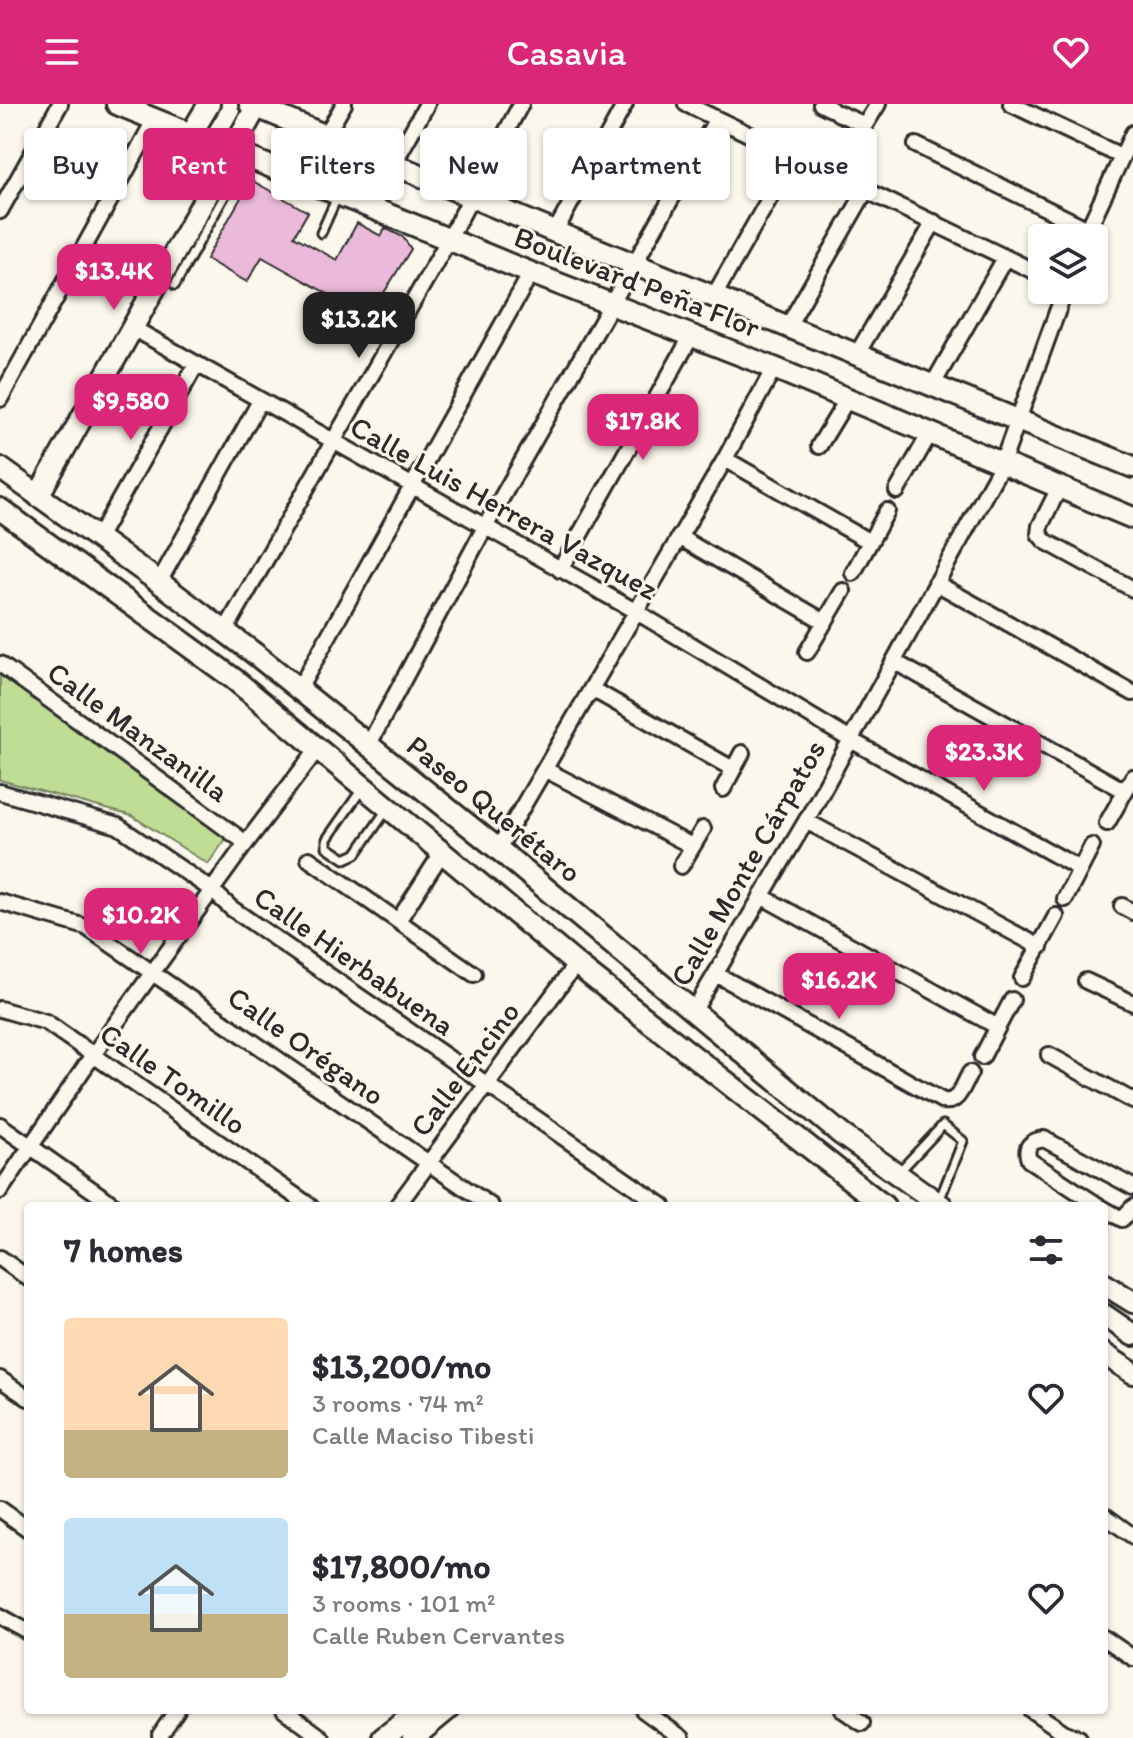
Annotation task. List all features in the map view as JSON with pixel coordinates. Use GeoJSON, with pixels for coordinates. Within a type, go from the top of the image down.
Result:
{"type":"FeatureCollection","features":[{"type":"Feature","properties":{"kind":"main road","name":"Boulevard Peña Flor"},"geometry":{"type":"LineString","coordinates":[[117,104],[177,128]]}},
{"type":"Feature","properties":{"kind":"main road"},"geometry":{"type":"LineString","coordinates":[[195,128],[209,104]]}},
{"type":"Feature","properties":{"kind":"main road","name":"Boulevard Peña Flor"},"geometry":{"type":"LineString","coordinates":[[255,105],[309,128]]}},
{"type":"Feature","properties":{"kind":"main road"},"geometry":{"type":"LineString","coordinates":[[247,128],[255,105]]}},
{"type":"Feature","properties":{"kind":"main road"},"geometry":{"type":"LineString","coordinates":[[38,496],[131,327],[210,200]]}},
{"type":"Feature","properties":{"kind":"main road","name":"Boulevard Peña Flor"},"geometry":{"type":"LineString","coordinates":[[356,200],[848,398],[1133,518]]}},
{"type":"Feature","properties":{"kind":"main road","name":"Boulevard Peña Flor"},"geometry":{"type":"LineString","coordinates":[[483,200],[1133,467]]}},
{"type":"Feature","properties":{"kind":"main road","name":"Paseo Querétaro"},"geometry":{"type":"LineString","coordinates":[[0,468],[255,654],[498,849],[841,1134],[936,1202]]}},
{"type":"Feature","properties":{"kind":"main road"},"geometry":{"type":"LineString","coordinates":[[0,509],[234,679],[365,785],[576,964],[879,1202]]}},
{"type":"Feature","properties":{"kind":"main road"},"geometry":{"type":"LineString","coordinates":[[234,679],[255,654]]}},
{"type":"Feature","properties":{"kind":"main road"},"geometry":{"type":"LineString","coordinates":[[1108,1286],[1133,1302]]}},
{"type":"Feature","properties":{"kind":"main road"},"geometry":{"type":"LineString","coordinates":[[1108,1318],[1133,1335]]}},
{"type":"Feature","properties":{"kind":"main road"},"geometry":{"type":"LineString","coordinates":[[1108,1357],[1133,1373]]}},
{"type":"Feature","properties":{"kind":"main road"},"geometry":{"type":"LineString","coordinates":[[383,1738],[415,1714]]}},
{"type":"Feature","properties":{"kind":"main road"},"geometry":{"type":"LineString","coordinates":[[413,1738],[442,1714]]}},
{"type":"Feature","properties":{"kind":"street"},"geometry":{"type":"LineString","coordinates":[[0,211],[60,104]]}},
{"type":"Feature","properties":{"kind":"street"},"geometry":{"type":"LineString","coordinates":[[330,128],[344,104]]}},
{"type":"Feature","properties":{"kind":"street"},"geometry":{"type":"LineString","coordinates":[[404,145],[427,104]]}},
{"type":"Feature","properties":{"kind":"street"},"geometry":{"type":"LineString","coordinates":[[508,128],[521,104]]}},
{"type":"Feature","properties":{"kind":"street"},"geometry":{"type":"LineString","coordinates":[[555,232],[625,104]]}},
{"type":"Feature","properties":{"kind":"street"},"geometry":{"type":"LineString","coordinates":[[686,104],[746,133]]}},
{"type":"Feature","properties":{"kind":"street"},"geometry":{"type":"LineString","coordinates":[[830,109],[865,125],[878,104]]}},
{"type":"Feature","properties":{"kind":"street"},"geometry":{"type":"LineString","coordinates":[[1011,104],[1121,156]]}},
{"type":"Feature","properties":{"kind":"street"},"geometry":{"type":"LineString","coordinates":[[0,399],[155,119]]}},
{"type":"Feature","properties":{"kind":"street"},"geometry":{"type":"LineString","coordinates":[[368,746],[485,527],[716,120]]}},
{"type":"Feature","properties":{"kind":"street"},"geometry":{"type":"LineString","coordinates":[[1090,224],[1133,133]]}},
{"type":"Feature","properties":{"kind":"street"},"geometry":{"type":"LineString","coordinates":[[916,145],[1067,224]]}},
{"type":"Feature","properties":{"kind":"street"},"geometry":{"type":"LineString","coordinates":[[877,195],[1028,269]]}},
{"type":"Feature","properties":{"kind":"street"},"geometry":{"type":"LineString","coordinates":[[225,631],[469,200]]}},
{"type":"Feature","properties":{"kind":"street"},"geometry":{"type":"LineString","coordinates":[[714,296],[768,200]]}},
{"type":"Feature","properties":{"kind":"street"},"geometry":{"type":"LineString","coordinates":[[788,326],[860,200]]}},
{"type":"Feature","properties":{"kind":"street"},"geometry":{"type":"LineString","coordinates":[[857,354],[934,222]]}},
{"type":"Feature","properties":{"kind":"street"},"geometry":{"type":"LineString","coordinates":[[932,386],[1005,258]]}},
{"type":"Feature","properties":{"kind":"street"},"geometry":{"type":"LineString","coordinates":[[299,689],[531,273]]}},
{"type":"Feature","properties":{"kind":"street","name":"Calle Monte Cárpatos"},"geometry":{"type":"LineString","coordinates":[[693,1012],[806,821],[1002,464],[1060,304]]}},
{"type":"Feature","properties":{"kind":"street","name":"Calle Luis Herrera Vazquez"},"geometry":{"type":"LineString","coordinates":[[131,327],[635,611],[849,739]]}},
{"type":"Feature","properties":{"kind":"street"},"geometry":{"type":"LineString","coordinates":[[560,570],[692,335]]}},
{"type":"Feature","properties":{"kind":"street"},"geometry":{"type":"LineString","coordinates":[[98,538],[196,365]]}},
{"type":"Feature","properties":{"kind":"street"},"geometry":{"type":"LineString","coordinates":[[498,849],[725,459],[774,368]]}},
{"type":"Feature","properties":{"kind":"street"},"geometry":{"type":"LineString","coordinates":[[819,446],[848,398]]}},
{"type":"Feature","properties":{"kind":"street"},"geometry":{"type":"LineString","coordinates":[[159,582],[260,401]]}},
{"type":"Feature","properties":{"kind":"street"},"geometry":{"type":"LineString","coordinates":[[897,491],[930,433]]}},
{"type":"Feature","properties":{"kind":"street"},"geometry":{"type":"LineString","coordinates":[[725,459],[870,542]]}},
{"type":"Feature","properties":{"kind":"street"},"geometry":{"type":"LineString","coordinates":[[1059,488],[1039,534],[1045,541],[1133,589]]}},
{"type":"Feature","properties":{"kind":"street"},"geometry":{"type":"LineString","coordinates":[[853,573],[887,511]]}},
{"type":"Feature","properties":{"kind":"street"},"geometry":{"type":"LineString","coordinates":[[679,537],[825,622]]}},
{"type":"Feature","properties":{"kind":"street"},"geometry":{"type":"LineString","coordinates":[[936,583],[1133,693]]}},
{"type":"Feature","properties":{"kind":"street"},"geometry":{"type":"LineString","coordinates":[[807,652],[843,591]]}},
{"type":"Feature","properties":{"kind":"street"},"geometry":{"type":"LineString","coordinates":[[895,662],[1125,791]]}},
{"type":"Feature","properties":{"kind":"street","name":"Calle Manzanilla"},"geometry":{"type":"LineString","coordinates":[[0,664],[246,843]]}},
{"type":"Feature","properties":{"kind":"street"},"geometry":{"type":"LineString","coordinates":[[592,689],[733,769]]}},
{"type":"Feature","properties":{"kind":"street","name":"Calle Monte Cárpatos"},"geometry":{"type":"LineString","coordinates":[[849,739],[1080,869]]}},
{"type":"Feature","properties":{"kind":"street"},"geometry":{"type":"LineString","coordinates":[[0,1191],[93,1055],[319,747]]}},
{"type":"Feature","properties":{"kind":"street"},"geometry":{"type":"LineString","coordinates":[[723,789],[742,753]]}},
{"type":"Feature","properties":{"kind":"street"},"geometry":{"type":"LineString","coordinates":[[546,770],[692,846]]}},
{"type":"Feature","properties":{"kind":"street"},"geometry":{"type":"LineString","coordinates":[[1107,823],[1133,777]]}},
{"type":"Feature","properties":{"kind":"street","name":"Calle Hierbabuena"},"geometry":{"type":"LineString","coordinates":[[0,792],[118,826],[212,890],[231,908],[657,1202]]}},
{"type":"Feature","properties":{"kind":"street"},"geometry":{"type":"LineString","coordinates":[[806,821],[1040,947]]}},
{"type":"Feature","properties":{"kind":"street"},"geometry":{"type":"LineString","coordinates":[[681,866],[703,829]]}},
{"type":"Feature","properties":{"kind":"street"},"geometry":{"type":"LineString","coordinates":[[1065,899],[1092,846]]}},
{"type":"Feature","properties":{"kind":"street"},"geometry":{"type":"LineString","coordinates":[[398,921],[443,851]]}},
{"type":"Feature","properties":{"kind":"street"},"geometry":{"type":"LineString","coordinates":[[309,859],[474,974]]}},
{"type":"Feature","properties":{"kind":"street"},"geometry":{"type":"LineString","coordinates":[[761,896],[998,1027]]}},
{"type":"Feature","properties":{"kind":"street","name":"Calle Orégano"},"geometry":{"type":"LineString","coordinates":[[0,902],[86,927],[485,1202]]}},
{"type":"Feature","properties":{"kind":"street"},"geometry":{"type":"LineString","coordinates":[[1022,978],[1056,916]]}},
{"type":"Feature","properties":{"kind":"street","name":"Calle Encino"},"geometry":{"type":"LineString","coordinates":[[400,1202],[576,964]]}},
{"type":"Feature","properties":{"kind":"street"},"geometry":{"type":"LineString","coordinates":[[716,974],[943,1101],[955,1100],[970,1073]]}},
{"type":"Feature","properties":{"kind":"street"},"geometry":{"type":"LineString","coordinates":[[1086,981],[1133,1003]]}},
{"type":"Feature","properties":{"kind":"street"},"geometry":{"type":"LineString","coordinates":[[982,1057],[1012,1000]]}},
{"type":"Feature","properties":{"kind":"street","name":"Calle Tomillo"},"geometry":{"type":"LineString","coordinates":[[0,1009],[46,1022],[304,1202]]}},
{"type":"Feature","properties":{"kind":"street"},"geometry":{"type":"LineString","coordinates":[[1049,1055],[1133,1101]]}},
{"type":"Feature","properties":{"kind":"street"},"geometry":{"type":"LineString","coordinates":[[0,1125],[109,1202]]}},
{"type":"Feature","properties":{"kind":"street"},"geometry":{"type":"LineString","coordinates":[[1093,1202],[1029,1160],[1026,1152],[1028,1145],[1044,1139],[1133,1187]]}},
{"type":"Feature","properties":{"kind":"street"},"geometry":{"type":"LineString","coordinates":[[1108,1211],[1122,1219],[1133,1207]]}},
{"type":"Feature","properties":{"kind":"street"},"geometry":{"type":"LineString","coordinates":[[0,1258],[24,1275]]}},
{"type":"Feature","properties":{"kind":"street"},"geometry":{"type":"LineString","coordinates":[[0,1379],[24,1395]]}},
{"type":"Feature","properties":{"kind":"street"},"geometry":{"type":"LineString","coordinates":[[0,1509],[24,1526]]}},
{"type":"Feature","properties":{"kind":"street"},"geometry":{"type":"LineString","coordinates":[[1108,1518],[1133,1536]]}},
{"type":"Feature","properties":{"kind":"street"},"geometry":{"type":"LineString","coordinates":[[0,1616],[24,1630]]}},
{"type":"Feature","properties":{"kind":"street"},"geometry":{"type":"LineString","coordinates":[[1108,1641],[1133,1658]]}},
{"type":"Feature","properties":{"kind":"street"},"geometry":{"type":"LineString","coordinates":[[160,1735],[174,1714]]}},
{"type":"Feature","properties":{"kind":"street"},"geometry":{"type":"LineString","coordinates":[[289,1714],[322,1738]]}},
{"type":"Feature","properties":{"kind":"street"},"geometry":{"type":"LineString","coordinates":[[649,1714],[682,1738]]}},
{"type":"Feature","properties":{"kind":"street"},"geometry":{"type":"LineString","coordinates":[[849,1714],[862,1723]]}},
{"type":"Feature","properties":{"kind":"street"},"geometry":{"type":"LineString","coordinates":[[1037,1714],[1072,1736]]}},
{"type":"Feature","properties":{"kind":"lane"},"geometry":{"type":"LineString","coordinates":[[175,285],[217,200]]}},
{"type":"Feature","properties":{"kind":"lane"},"geometry":{"type":"LineString","coordinates":[[321,233],[336,200]]}},
{"type":"Feature","properties":{"kind":"lane"},"geometry":{"type":"LineString","coordinates":[[365,785],[332,829],[327,839],[329,849],[345,859],[350,858],[389,806]]}},
{"type":"Feature","properties":{"kind":"lane"},"geometry":{"type":"LineString","coordinates":[[897,1174],[943,1125],[963,1141],[941,1202]]}},
{"type":"Feature","properties":{"kind":"green space"},"geometry":{"type":"Polygon","coordinates":[[[0,675],[228,836],[208,864],[132,816],[0,780],[0,675]]]}},
{"type":"Feature","properties":{"kind":"building"},"geometry":{"type":"Polygon","coordinates":[[[255,182],[271,191],[271,200],[287,200],[308,212],[294,236],[337,260],[357,223],[381,236],[385,228],[403,237],[411,249],[369,317],[262,257],[247,282],[206,259],[240,200],[255,200],[255,182]]]}}]}
